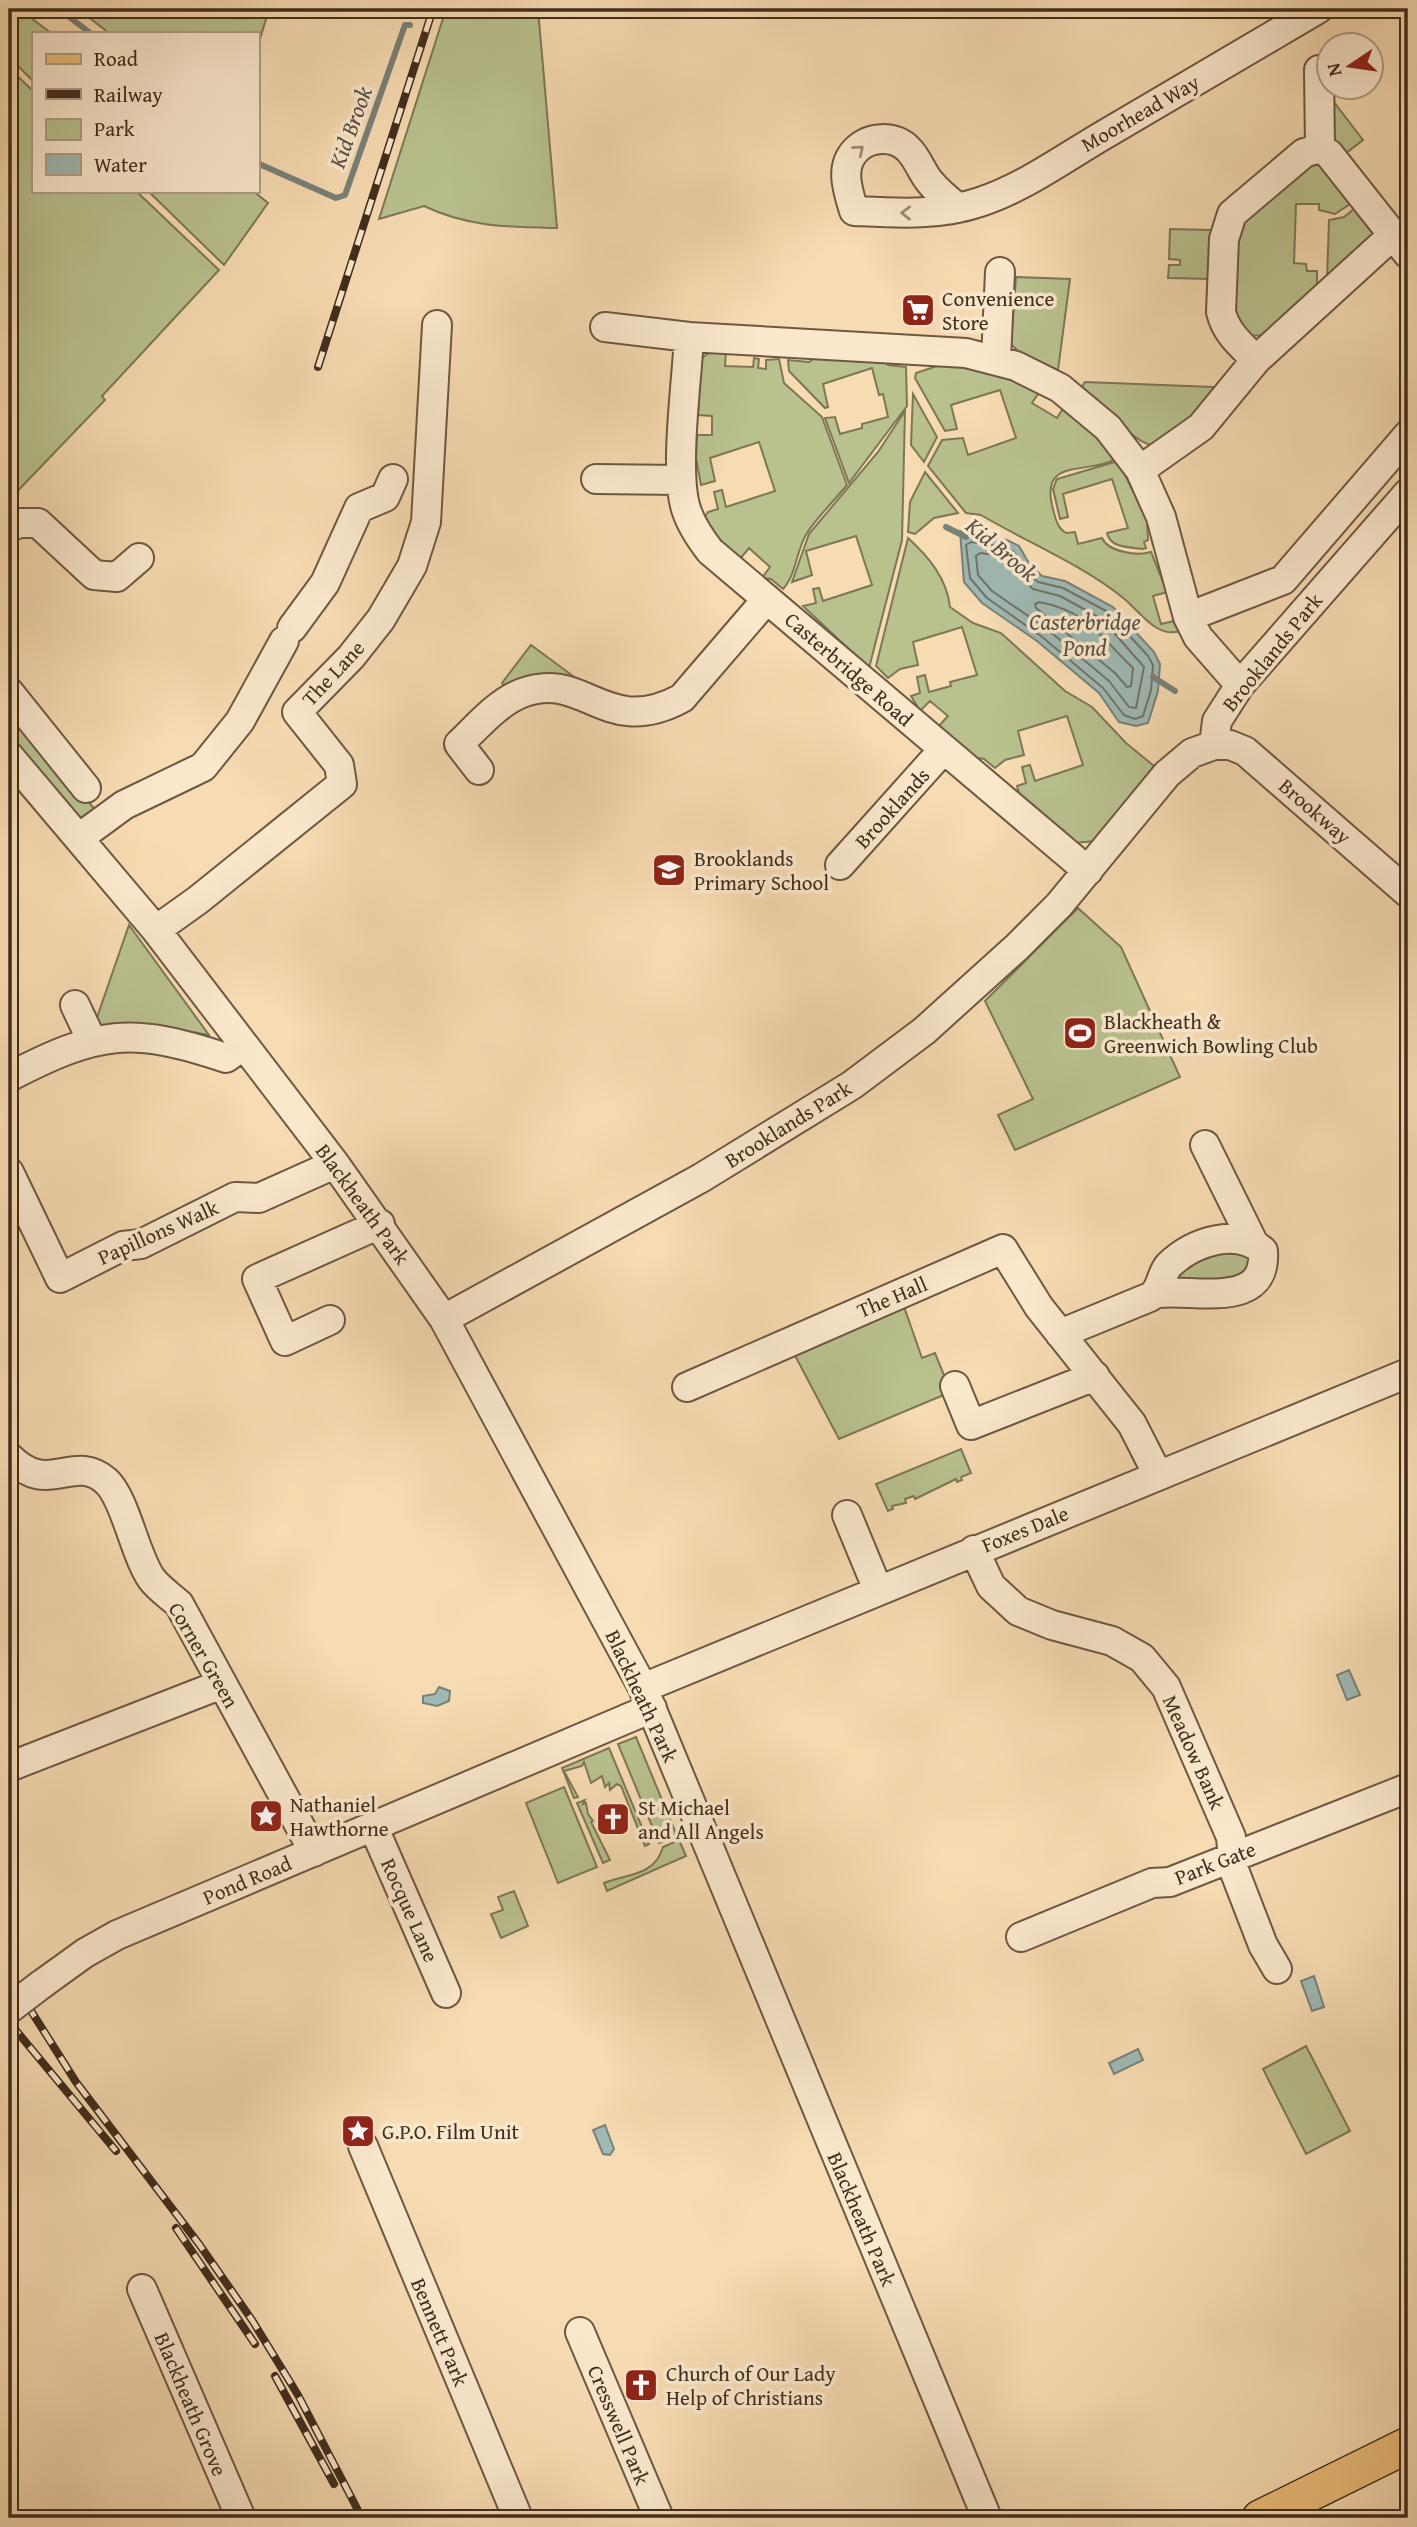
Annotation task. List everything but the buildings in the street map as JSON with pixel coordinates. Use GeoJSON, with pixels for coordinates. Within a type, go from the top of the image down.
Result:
{"type":"FeatureCollection","features":[{"type":"Feature","properties":{"kind":"main road"},"geometry":{"type":"LineString","coordinates":[[1260,2518],[1408,2445]]}},
{"type":"Feature","properties":{"kind":"street","name":"Moorhead Way"},"geometry":{"type":"LineString","coordinates":[[958,208],[1000,194],[1318,9]]}},
{"type":"Feature","properties":{"kind":"street"},"geometry":{"type":"LineString","coordinates":[[1319,102],[1320,148]]}},
{"type":"Feature","properties":{"kind":"street"},"geometry":{"type":"LineString","coordinates":[[1140,470],[1201,427],[1256,360],[1401,244],[1329,154],[1320,148]]}},
{"type":"Feature","properties":{"kind":"street"},"geometry":{"type":"LineString","coordinates":[[1256,360],[1224,326],[1221,312],[1226,225],[1232,214],[1253,194],[1304,153],[1320,148]]}},
{"type":"Feature","properties":{"kind":"street"},"geometry":{"type":"LineString","coordinates":[[996,359],[1000,272]]}},
{"type":"Feature","properties":{"kind":"street","name":"The Lane"},"geometry":{"type":"LineString","coordinates":[[156,930],[198,901],[342,784],[339,765],[297,712],[351,657],[381,619],[412,566],[426,522],[437,325]]}},
{"type":"Feature","properties":{"kind":"street"},"geometry":{"type":"LineString","coordinates":[[605,327],[689,337],[939,350],[996,359],[1037,375],[1070,395],[1108,428],[1140,470],[1161,517],[1188,617],[1198,637],[1240,685]]}},
{"type":"Feature","properties":{"kind":"street","name":"Casterbridge Road"},"geometry":{"type":"LineString","coordinates":[[689,337],[681,480],[685,508],[695,532],[710,551],[1088,871]]}},
{"type":"Feature","properties":{"kind":"street"},"geometry":{"type":"LineString","coordinates":[[1188,617],[1283,580],[1408,435]]}},
{"type":"Feature","properties":{"kind":"street"},"geometry":{"type":"LineString","coordinates":[[79,838],[124,805],[203,767],[240,721],[288,634],[325,583],[359,508],[386,497],[393,479]]}},
{"type":"Feature","properties":{"kind":"street"},"geometry":{"type":"LineString","coordinates":[[596,479],[681,480]]}},
{"type":"Feature","properties":{"kind":"street","name":"Brooklands Park"},"geometry":{"type":"LineString","coordinates":[[444,1319],[701,1178],[852,1085],[924,1031],[1059,905],[1167,774],[1192,753],[1214,745],[1217,721],[1240,685],[1408,493]]}},
{"type":"Feature","properties":{"kind":"street"},"geometry":{"type":"LineString","coordinates":[[9,527],[20,523],[38,523],[94,575],[117,577],[139,558]]}},
{"type":"Feature","properties":{"kind":"street"},"geometry":{"type":"LineString","coordinates":[[479,770],[459,744],[503,703],[523,692],[544,688],[563,689],[627,713],[663,708],[682,698],[767,599]]}},
{"type":"Feature","properties":{"kind":"street"},"geometry":{"type":"LineString","coordinates":[[9,692],[86,788]]}},
{"type":"Feature","properties":{"kind":"street","name":"Brookway"},"geometry":{"type":"LineString","coordinates":[[1214,745],[1230,745],[1245,751],[1408,893]]}},
{"type":"Feature","properties":{"kind":"street","name":"Brooklands"},"geometry":{"type":"LineString","coordinates":[[840,865],[943,750]]}},
{"type":"Feature","properties":{"kind":"street","name":"Blackheath Park"},"geometry":{"type":"LineString","coordinates":[[9,756],[156,930],[380,1224],[444,1319],[648,1698],[987,2518]]}},
{"type":"Feature","properties":{"kind":"street"},"geometry":{"type":"LineString","coordinates":[[75,1005],[92,1041]]}},
{"type":"Feature","properties":{"kind":"street"},"geometry":{"type":"LineString","coordinates":[[9,1077],[52,1054],[92,1041],[121,1036],[156,1037],[226,1058],[244,1045]]}},
{"type":"Feature","properties":{"kind":"street"},"geometry":{"type":"LineString","coordinates":[[1060,1334],[1158,1293],[1242,1291],[1258,1282],[1264,1266],[1263,1251],[1253,1242],[1205,1145]]}},
{"type":"Feature","properties":{"kind":"street","name":"Papillons Walk"},"geometry":{"type":"LineString","coordinates":[[9,1172],[60,1278],[123,1247],[141,1244],[235,1197],[259,1198],[335,1164]]}},
{"type":"Feature","properties":{"kind":"street"},"geometry":{"type":"LineString","coordinates":[[330,1320],[285,1341],[257,1279],[380,1224]]}},
{"type":"Feature","properties":{"kind":"street"},"geometry":{"type":"LineString","coordinates":[[1158,1293],[1168,1266],[1195,1250],[1226,1237],[1253,1242]]}},
{"type":"Feature","properties":{"kind":"street","name":"The Hall"},"geometry":{"type":"LineString","coordinates":[[687,1387],[1003,1249],[1060,1334],[1132,1424],[1158,1475]]}},
{"type":"Feature","properties":{"kind":"street","name":"Foxes Dale"},"geometry":{"type":"LineString","coordinates":[[648,1698],[878,1590],[1408,1373]]}},
{"type":"Feature","properties":{"kind":"street"},"geometry":{"type":"LineString","coordinates":[[955,1385],[971,1425],[1095,1376]]}},
{"type":"Feature","properties":{"kind":"street","name":"Corner Green"},"geometry":{"type":"LineString","coordinates":[[9,1457],[20,1468],[40,1477],[72,1471],[95,1472],[109,1484],[152,1578],[179,1604],[314,1852]]}},
{"type":"Feature","properties":{"kind":"street"},"geometry":{"type":"LineString","coordinates":[[847,1515],[878,1590]]}},
{"type":"Feature","properties":{"kind":"street","name":"Meadow Bank"},"geometry":{"type":"LineString","coordinates":[[974,1550],[991,1586],[1018,1611],[1052,1625],[1112,1641],[1142,1658],[1166,1687],[1231,1837],[1234,1870],[1263,1945],[1277,1969]]}},
{"type":"Feature","properties":{"kind":"street"},"geometry":{"type":"LineString","coordinates":[[9,1767],[222,1684]]}},
{"type":"Feature","properties":{"kind":"street","name":"Pond Road"},"geometry":{"type":"LineString","coordinates":[[9,2009],[85,1953],[117,1935],[373,1826],[648,1698]]}},
{"type":"Feature","properties":{"kind":"street","name":"Park Gate"},"geometry":{"type":"LineString","coordinates":[[1021,1937],[1152,1884],[1170,1882],[1408,1788]]}},
{"type":"Feature","properties":{"kind":"street","name":"Rocque Lane"},"geometry":{"type":"LineString","coordinates":[[373,1826],[446,1993]]}},
{"type":"Feature","properties":{"kind":"street","name":"Bennett Park"},"geometry":{"type":"LineString","coordinates":[[363,2146],[518,2518]]}},
{"type":"Feature","properties":{"kind":"street","name":"Blackheath Grove"},"geometry":{"type":"LineString","coordinates":[[142,2289],[241,2518]]}},
{"type":"Feature","properties":{"kind":"street","name":"Cresswell Park"},"geometry":{"type":"LineString","coordinates":[[580,2333],[659,2518]]}},
{"type":"Feature","properties":{"kind":"green space"},"geometry":{"type":"Polygon","coordinates":[[[9,9],[19,9],[50,32],[32,32],[32,80],[9,57],[9,9]]]}},
{"type":"Feature","properties":{"kind":"green space"},"geometry":{"type":"Polygon","coordinates":[[[78,9],[269,9],[259,42],[259,32],[108,32],[78,9]]]}},
{"type":"Feature","properties":{"kind":"green space"},"geometry":{"type":"Polygon","coordinates":[[[446,9],[538,9],[557,228],[472,222],[424,206],[379,219],[446,9]]]}},
{"type":"Feature","properties":{"kind":"green space"},"geometry":{"type":"Polygon","coordinates":[[[9,68],[32,90],[32,192],[137,192],[219,270],[102,396],[105,400],[9,500],[9,68]]]}},
{"type":"Feature","properties":{"kind":"green space"},"geometry":{"type":"Polygon","coordinates":[[[1327,102],[1334,102],[1363,140],[1341,157],[1329,141],[1327,102]]]}},
{"type":"Feature","properties":{"kind":"green space"},"geometry":{"type":"Polygon","coordinates":[[[1319,161],[1356,200],[1335,214],[1319,210],[1319,204],[1296,204],[1294,263],[1306,264],[1307,271],[1317,271],[1317,288],[1265,335],[1249,336],[1235,319],[1232,231],[1300,166],[1319,161]]]}},
{"type":"Feature","properties":{"kind":"green space"},"geometry":{"type":"Polygon","coordinates":[[[149,192],[254,192],[268,203],[224,265],[149,192]]]}},
{"type":"Feature","properties":{"kind":"green space"},"geometry":{"type":"Polygon","coordinates":[[[1360,204],[1375,234],[1327,279],[1329,220],[1344,217],[1360,204]]]}},
{"type":"Feature","properties":{"kind":"green space"},"geometry":{"type":"Polygon","coordinates":[[[1170,229],[1211,230],[1210,279],[1168,278],[1169,265],[1180,265],[1180,260],[1169,259],[1170,229]]]}},
{"type":"Feature","properties":{"kind":"green space"},"geometry":{"type":"Polygon","coordinates":[[[1016,277],[1070,279],[1058,370],[1019,352],[1011,344],[1016,277]]]}},
{"type":"Feature","properties":{"kind":"green space"},"geometry":{"type":"Polygon","coordinates":[[[712,351],[726,352],[725,366],[753,367],[754,358],[759,359],[758,368],[766,369],[766,360],[779,359],[784,383],[822,417],[847,485],[807,533],[791,577],[783,589],[771,579],[762,578],[770,567],[749,548],[740,559],[722,544],[704,518],[708,512],[718,509],[714,492],[722,490],[726,507],[775,491],[759,442],[710,458],[715,481],[701,485],[696,458],[697,435],[712,435],[712,416],[698,415],[701,363],[703,357],[712,351]]]}},
{"type":"Feature","properties":{"kind":"green space"},"geometry":{"type":"Polygon","coordinates":[[[816,357],[883,360],[888,365],[906,367],[907,406],[849,483],[825,418],[835,417],[840,434],[862,428],[862,424],[888,417],[883,394],[879,395],[872,368],[823,384],[828,407],[825,408],[789,371],[788,360],[809,362],[816,357]]]}},
{"type":"Feature","properties":{"kind":"green space"},"geometry":{"type":"Polygon","coordinates":[[[940,365],[991,373],[1040,391],[1032,403],[1057,418],[1064,407],[1102,440],[1115,459],[1104,464],[1070,470],[1054,480],[1050,490],[1056,521],[1066,533],[1075,532],[1078,544],[1102,538],[1110,547],[1123,552],[1151,552],[1167,592],[1153,596],[1161,624],[1174,621],[1180,631],[1163,631],[1090,575],[981,515],[966,513],[928,466],[942,440],[963,438],[968,455],[1016,438],[1000,390],[951,405],[957,429],[945,431],[915,378],[916,373],[940,365]]]}},
{"type":"Feature","properties":{"kind":"green space"},"geometry":{"type":"Polygon","coordinates":[[[1085,382],[1213,387],[1215,391],[1187,423],[1152,445],[1144,443],[1117,421],[1082,387],[1085,382]]]}},
{"type":"Feature","properties":{"kind":"green space"},"geometry":{"type":"Polygon","coordinates":[[[913,394],[937,437],[924,462],[911,445],[913,394]]]}},
{"type":"Feature","properties":{"kind":"green space"},"geometry":{"type":"Polygon","coordinates":[[[905,411],[902,540],[869,668],[803,606],[816,603],[813,589],[819,588],[823,601],[872,585],[856,536],[806,551],[812,575],[792,582],[809,534],[878,452],[905,411]]]}},
{"type":"Feature","properties":{"kind":"green space"},"geometry":{"type":"Polygon","coordinates":[[[1118,461],[1147,519],[1148,540],[1144,542],[1146,548],[1143,549],[1121,546],[1109,538],[1107,533],[1128,528],[1112,479],[1063,494],[1068,517],[1060,519],[1053,489],[1057,479],[1118,461]]]}},
{"type":"Feature","properties":{"kind":"green space"},"geometry":{"type":"Polygon","coordinates":[[[925,472],[958,513],[934,518],[915,534],[908,532],[910,502],[925,472]]]}},
{"type":"Feature","properties":{"kind":"green space"},"geometry":{"type":"Polygon","coordinates":[[[908,538],[936,569],[945,587],[950,607],[973,623],[1001,633],[1065,691],[1092,707],[1126,743],[1154,766],[1095,841],[1075,843],[1020,797],[1017,786],[1026,783],[1022,767],[1030,765],[1035,781],[1083,765],[1067,716],[1018,731],[1024,755],[1005,760],[995,768],[984,759],[973,757],[938,727],[948,716],[930,701],[920,711],[911,696],[920,693],[917,677],[925,675],[929,692],[951,686],[950,682],[977,675],[962,627],[913,642],[918,665],[900,669],[888,678],[876,666],[908,538]]]}},
{"type":"Feature","properties":{"kind":"green space"},"geometry":{"type":"Polygon","coordinates":[[[531,645],[577,679],[505,688],[502,683],[531,645]]]}},
{"type":"Feature","properties":{"kind":"green space"},"geometry":{"type":"Polygon","coordinates":[[[9,704],[96,811],[77,828],[9,747],[9,704]]]}},
{"type":"Feature","properties":{"kind":"green space","name":"Blackheath & Greenwich Bowling Club"},"geometry":{"type":"Polygon","coordinates":[[[1078,908],[1121,947],[1180,1077],[1015,1150],[998,1115],[1033,1099],[985,1001],[1078,908]]]}},
{"type":"Feature","properties":{"kind":"green space"},"geometry":{"type":"Polygon","coordinates":[[[129,925],[209,1035],[159,1026],[93,1029],[129,925]]]}},
{"type":"Feature","properties":{"kind":"green space"},"geometry":{"type":"Polygon","coordinates":[[[1212,1251],[1251,1252],[1249,1278],[1186,1283],[1172,1277],[1212,1251]]]}},
{"type":"Feature","properties":{"kind":"green space"},"geometry":{"type":"Polygon","coordinates":[[[901,1298],[922,1358],[935,1353],[946,1380],[946,1394],[839,1439],[790,1346],[901,1298]]]}},
{"type":"Feature","properties":{"kind":"green space"},"geometry":{"type":"Polygon","coordinates":[[[961,1449],[971,1473],[961,1477],[962,1480],[957,1482],[956,1479],[915,1499],[914,1496],[905,1499],[906,1503],[892,1506],[893,1509],[888,1511],[876,1484],[961,1449]]]}},
{"type":"Feature","properties":{"kind":"green space"},"geometry":{"type":"Polygon","coordinates":[[[636,1737],[677,1836],[659,1843],[618,1744],[636,1737]]]}},
{"type":"Feature","properties":{"kind":"green space"},"geometry":{"type":"Polygon","coordinates":[[[609,1748],[649,1844],[645,1846],[621,1786],[617,1784],[610,1790],[609,1783],[605,1787],[602,1776],[591,1783],[584,1762],[582,1766],[564,1771],[578,1797],[574,1798],[562,1768],[609,1748]]]}},
{"type":"Feature","properties":{"kind":"green space"},"geometry":{"type":"Polygon","coordinates":[[[564,1787],[597,1867],[558,1883],[526,1803],[564,1787]]]}},
{"type":"Feature","properties":{"kind":"green space"},"geometry":{"type":"Polygon","coordinates":[[[585,1800],[583,1804],[586,1803],[588,1814],[593,1821],[591,1822],[610,1860],[603,1863],[577,1803],[585,1800]]]}},
{"type":"Feature","properties":{"kind":"green space"},"geometry":{"type":"Polygon","coordinates":[[[679,1840],[686,1856],[607,1891],[604,1883],[647,1869],[654,1864],[663,1847],[679,1840]]]}},
{"type":"Feature","properties":{"kind":"green space"},"geometry":{"type":"Polygon","coordinates":[[[514,1891],[528,1926],[501,1938],[491,1914],[503,1910],[498,1897],[514,1891]]]}},
{"type":"Feature","properties":{"kind":"green space"},"geometry":{"type":"Polygon","coordinates":[[[1306,2046],[1350,2131],[1306,2154],[1263,2069],[1306,2046]]]}},
{"type":"Feature","properties":{"kind":"water","name":"Casterbridge Pond"},"geometry":{"type":"Polygon","coordinates":[[[960,531],[978,537],[1007,540],[1019,546],[1030,565],[1042,576],[1065,581],[1113,607],[1154,652],[1160,664],[1158,691],[1148,723],[1136,726],[1119,722],[1099,693],[1037,641],[982,603],[964,582],[960,531]]]}},
{"type":"Feature","properties":{"kind":"water"},"geometry":{"type":"Polygon","coordinates":[[[1349,1670],[1360,1695],[1347,1700],[1337,1675],[1349,1670]]]}},
{"type":"Feature","properties":{"kind":"water"},"geometry":{"type":"Polygon","coordinates":[[[439,1687],[450,1691],[449,1701],[437,1706],[423,1703],[423,1696],[435,1694],[439,1687]]]}},
{"type":"Feature","properties":{"kind":"water"},"geometry":{"type":"Polygon","coordinates":[[[1314,1976],[1324,2007],[1312,2011],[1301,1981],[1314,1976]]]}},
{"type":"Feature","properties":{"kind":"water"},"geometry":{"type":"Polygon","coordinates":[[[1138,2049],[1143,2060],[1114,2074],[1109,2063],[1138,2049]]]}},
{"type":"Feature","properties":{"kind":"water"},"geometry":{"type":"Polygon","coordinates":[[[605,2125],[614,2149],[610,2155],[603,2154],[593,2130],[605,2125]]]}},
{"type":"Feature","properties":{"kind":"waterway","name":"Kid Brook"},"geometry":{"type":"LineString","coordinates":[[59,9],[89,32]]}},
{"type":"Feature","properties":{"kind":"waterway","name":"Kid Brook"},"geometry":{"type":"LineString","coordinates":[[259,164],[336,198],[345,195],[405,25],[410,25]]}},
{"type":"Feature","properties":{"kind":"waterway","name":"Kid Brook"},"geometry":{"type":"LineString","coordinates":[[946,527],[966,537]]}},
{"type":"Feature","properties":{"kind":"waterway","name":"Kid Brook"},"geometry":{"type":"LineString","coordinates":[[1153,677],[1175,691]]}},
{"type":"Feature","properties":{"kind":"railway"},"geometry":{"type":"LineString","coordinates":[[318,367],[433,9]]}},
{"type":"Feature","properties":{"kind":"railway"},"geometry":{"type":"LineString","coordinates":[[9,1976],[76,2082],[199,2244],[252,2320],[298,2395],[362,2518]]}},
{"type":"Feature","properties":{"kind":"railway"},"geometry":{"type":"LineString","coordinates":[[9,2022],[116,2151]]}},
{"type":"Feature","properties":{"kind":"railway"},"geometry":{"type":"LineString","coordinates":[[176,2228],[255,2344]]}},
{"type":"Feature","properties":{"kind":"railway"},"geometry":{"type":"LineString","coordinates":[[275,2376],[334,2484]]}},
{"type":"Feature","properties":{"kind":"place","name":"Convenience Store"},"geometry":{"type":"Point","coordinates":[918,310]}},
{"type":"Feature","properties":{"kind":"place","name":"Brooklands Primary School"},"geometry":{"type":"Point","coordinates":[669,870]}},
{"type":"Feature","properties":{"kind":"place","name":"Blackheath & Greenwich Bowling Club"},"geometry":{"type":"Point","coordinates":[1080,1033]}},
{"type":"Feature","properties":{"kind":"place","name":"Nathaniel Hawthorne"},"geometry":{"type":"Point","coordinates":[266,1816]}},
{"type":"Feature","properties":{"kind":"place","name":"St Michael and All Angels"},"geometry":{"type":"Point","coordinates":[613,1819]}},
{"type":"Feature","properties":{"kind":"place","name":"G.P.O. Film Unit"},"geometry":{"type":"Point","coordinates":[358,2131]}},
{"type":"Feature","properties":{"kind":"place","name":"Church of Our Lady Help of Christians"},"geometry":{"type":"Point","coordinates":[641,2385]}}]}
